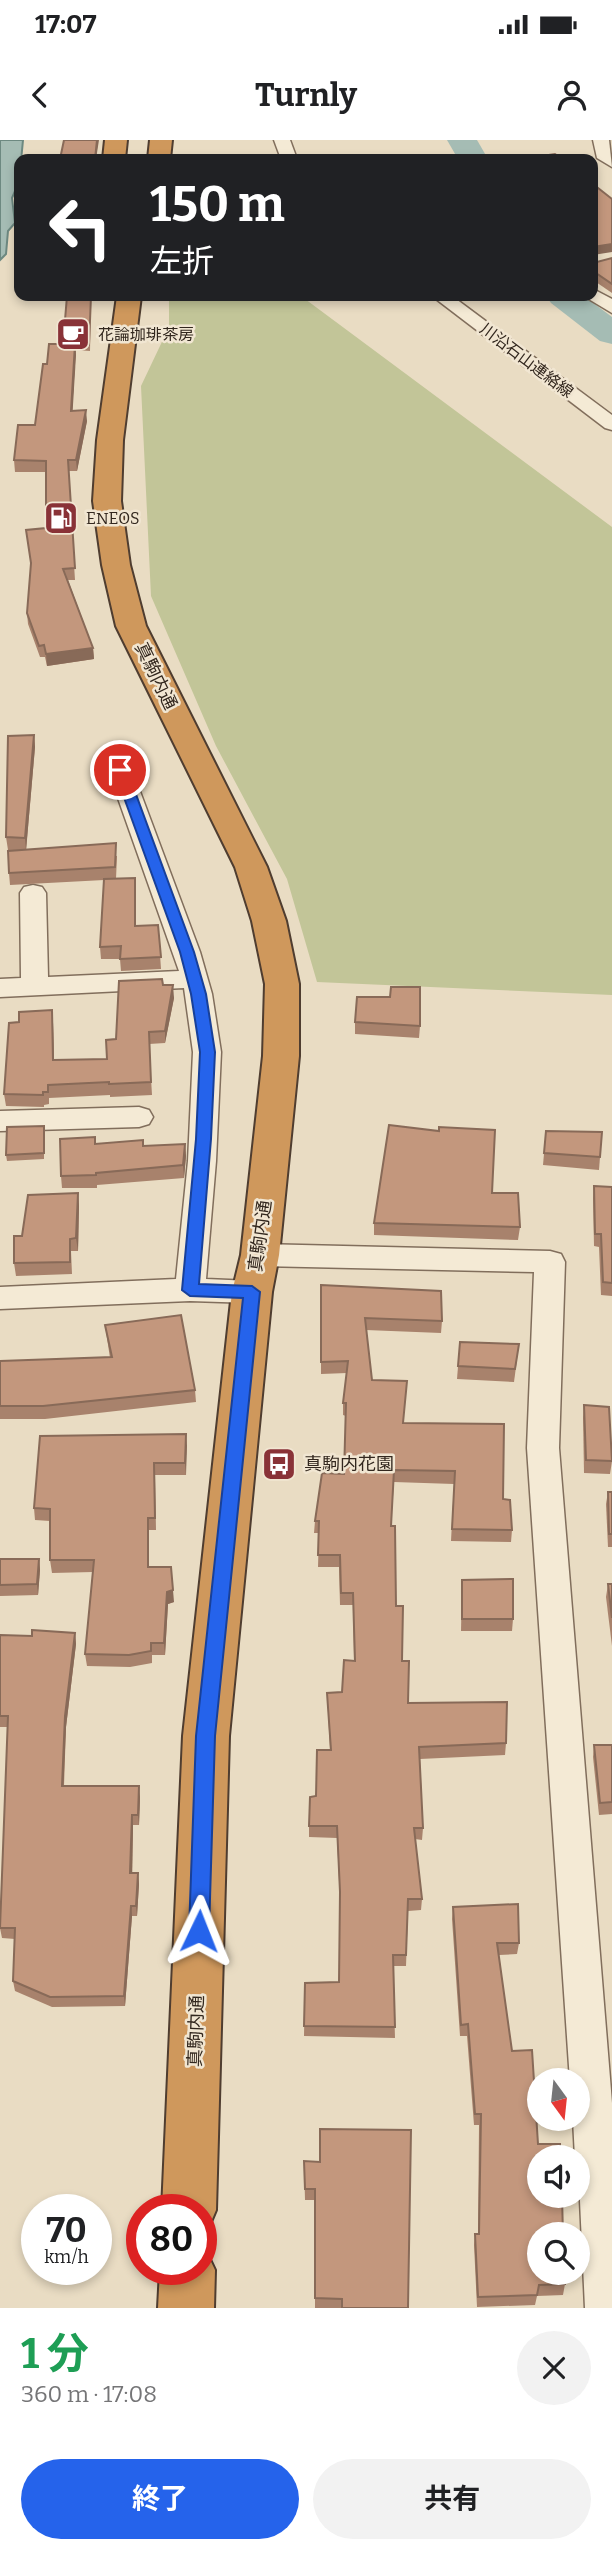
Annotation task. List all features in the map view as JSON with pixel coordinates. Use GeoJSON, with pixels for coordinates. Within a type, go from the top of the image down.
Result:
{"type":"FeatureCollection","features":[{"type":"Feature","properties":{"kind":"highway","name":"真駒内通"},"geometry":{"type":"LineString","coordinates":[[128,301],[110,440],[107,501],[116,565],[131,626],[251,867],[269,920],[282,984],[281,1056],[206,1736],[191,2194]]}},
{"type":"Feature","properties":{"kind":"highway"},"geometry":{"type":"LineString","coordinates":[[110,440],[150,312]]}},
{"type":"Feature","properties":{"kind":"highway"},"geometry":{"type":"LineString","coordinates":[[102,320],[97,382],[110,440]]}},
{"type":"Feature","properties":{"kind":"highway"},"geometry":{"type":"LineString","coordinates":[[186,2308],[187,2285]]}},
{"type":"Feature","properties":{"kind":"street"},"geometry":{"type":"LineString","coordinates":[[605,144],[603,154],[612,162]]}},
{"type":"Feature","properties":{"kind":"street","name":"川沿石山連絡線"},"geometry":{"type":"LineString","coordinates":[[448,301],[612,424]]}},
{"type":"Feature","properties":{"kind":"street"},"geometry":{"type":"LineString","coordinates":[[120,770],[195,979],[207,1052],[190,1290]]}},
{"type":"Feature","properties":{"kind":"street"},"geometry":{"type":"LineString","coordinates":[[33,893],[35,987]]}},
{"type":"Feature","properties":{"kind":"street"},"geometry":{"type":"LineString","coordinates":[[0,988],[195,979]]}},
{"type":"Feature","properties":{"kind":"street"},"geometry":{"type":"LineString","coordinates":[[0,1121],[139,1117]]}},
{"type":"Feature","properties":{"kind":"street"},"geometry":{"type":"LineString","coordinates":[[0,1298],[190,1290],[256,1274],[550,1262],[544,1448],[607,2308]]}},
{"type":"Feature","properties":{"kind":"green space"},"geometry":{"type":"Polygon","coordinates":[[[169,301],[308,301],[612,527],[612,995],[317,982],[287,879],[216,746],[151,596],[141,386],[169,327],[169,301]]]}},
{"type":"Feature","properties":{"kind":"water"},"geometry":{"type":"Polygon","coordinates":[[[0,140],[23,140],[22,154],[14,154],[14,224],[8,231],[6,254],[0,260],[0,140]]]}},
{"type":"Feature","properties":{"kind":"building"},"geometry":{"type":"Polygon","coordinates":[[[64,140],[97,140],[96,154],[61,154],[64,140]]]}},
{"type":"Feature","properties":{"kind":"building"},"geometry":{"type":"Polygon","coordinates":[[[598,188],[612,199],[612,244],[598,246],[598,188]]]}},
{"type":"Feature","properties":{"kind":"building"},"geometry":{"type":"Polygon","coordinates":[[[612,258],[612,284],[598,274],[598,262],[612,258]]]}},
{"type":"Feature","properties":{"kind":"building"},"geometry":{"type":"Polygon","coordinates":[[[67,301],[91,301],[89,345],[63,344],[67,301]]]}},
{"type":"Feature","properties":{"kind":"building"},"geometry":{"type":"Polygon","coordinates":[[[49,344],[75,344],[71,411],[86,410],[76,460],[68,460],[75,568],[63,569],[93,648],[46,654],[44,645],[39,646],[27,613],[31,563],[26,530],[46,528],[46,461],[14,460],[18,425],[35,425],[43,364],[47,364],[49,344]]]}},
{"type":"Feature","properties":{"kind":"building"},"geometry":{"type":"Polygon","coordinates":[[[34,735],[25,838],[6,837],[8,736],[34,735]]]}},
{"type":"Feature","properties":{"kind":"building"},"geometry":{"type":"Polygon","coordinates":[[[116,843],[115,867],[9,873],[8,851],[116,843]]]}},
{"type":"Feature","properties":{"kind":"building"},"geometry":{"type":"Polygon","coordinates":[[[135,878],[135,926],[158,925],[161,957],[120,959],[121,946],[100,947],[104,879],[135,878]]]}},
{"type":"Feature","properties":{"kind":"building"},"geometry":{"type":"Polygon","coordinates":[[[162,979],[163,985],[173,985],[165,1031],[149,1032],[151,1082],[48,1085],[48,1092],[43,1092],[43,1095],[4,1094],[9,1023],[19,1022],[19,1012],[52,1010],[53,1060],[107,1059],[106,1040],[116,1039],[119,981],[162,979]]]}},
{"type":"Feature","properties":{"kind":"building"},"geometry":{"type":"Polygon","coordinates":[[[391,987],[420,987],[420,1026],[355,1022],[357,997],[390,997],[391,987]]]}},
{"type":"Feature","properties":{"kind":"building"},"geometry":{"type":"Polygon","coordinates":[[[389,1125],[439,1131],[439,1127],[495,1130],[492,1193],[518,1193],[520,1227],[374,1223],[389,1125]]]}},
{"type":"Feature","properties":{"kind":"building"},"geometry":{"type":"Polygon","coordinates":[[[44,1126],[44,1153],[6,1155],[7,1127],[44,1126]]]}},
{"type":"Feature","properties":{"kind":"building"},"geometry":{"type":"Polygon","coordinates":[[[546,1131],[602,1132],[600,1157],[544,1153],[546,1131]]]}},
{"type":"Feature","properties":{"kind":"building"},"geometry":{"type":"Polygon","coordinates":[[[95,1137],[95,1144],[143,1140],[143,1146],[185,1144],[183,1165],[96,1175],[61,1176],[60,1139],[95,1137]]]}},
{"type":"Feature","properties":{"kind":"building"},"geometry":{"type":"Polygon","coordinates":[[[594,1186],[612,1187],[612,1283],[603,1282],[601,1234],[595,1234],[594,1186]]]}},
{"type":"Feature","properties":{"kind":"building"},"geometry":{"type":"Polygon","coordinates":[[[78,1193],[76,1238],[70,1239],[70,1262],[14,1263],[14,1236],[22,1236],[28,1195],[78,1193]]]}},
{"type":"Feature","properties":{"kind":"building"},"geometry":{"type":"Polygon","coordinates":[[[321,1285],[441,1291],[442,1321],[365,1318],[372,1380],[407,1381],[403,1423],[504,1424],[503,1499],[510,1500],[512,1530],[452,1529],[455,1471],[394,1470],[391,1526],[395,1526],[396,1606],[403,1606],[402,1661],[409,1661],[408,1703],[507,1702],[506,1743],[419,1747],[423,1828],[414,1828],[422,1899],[408,1899],[406,1955],[393,1955],[395,2027],[304,2026],[305,1983],[339,1982],[340,1892],[337,1826],[309,1826],[310,1797],[316,1796],[317,1750],[331,1750],[327,1693],[342,1692],[344,1660],[355,1661],[353,1593],[341,1593],[340,1555],[318,1555],[319,1521],[315,1521],[322,1473],[344,1474],[346,1403],[343,1403],[348,1361],[321,1362],[321,1285]]]}},
{"type":"Feature","properties":{"kind":"building"},"geometry":{"type":"Polygon","coordinates":[[[181,1315],[195,1390],[43,1406],[0,1406],[0,1361],[112,1357],[105,1325],[181,1315]]]}},
{"type":"Feature","properties":{"kind":"building"},"geometry":{"type":"Polygon","coordinates":[[[460,1342],[519,1344],[515,1369],[458,1366],[460,1342]]]}},
{"type":"Feature","properties":{"kind":"building"},"geometry":{"type":"Polygon","coordinates":[[[584,1405],[609,1407],[612,1461],[586,1460],[584,1405]]]}},
{"type":"Feature","properties":{"kind":"building"},"geometry":{"type":"Polygon","coordinates":[[[186,1434],[185,1463],[154,1463],[155,1518],[148,1518],[148,1567],[171,1567],[173,1590],[167,1592],[164,1643],[151,1643],[151,1651],[129,1655],[85,1654],[94,1560],[50,1560],[50,1509],[34,1508],[40,1436],[186,1434]]]}},
{"type":"Feature","properties":{"kind":"building"},"geometry":{"type":"Polygon","coordinates":[[[608,1492],[612,1492],[612,1534],[609,1534],[608,1492]]]}},
{"type":"Feature","properties":{"kind":"building"},"geometry":{"type":"Polygon","coordinates":[[[0,1559],[39,1559],[37,1584],[0,1585],[0,1559]]]}},
{"type":"Feature","properties":{"kind":"building"},"geometry":{"type":"Polygon","coordinates":[[[513,1579],[513,1619],[462,1619],[462,1580],[513,1579]]]}},
{"type":"Feature","properties":{"kind":"building"},"geometry":{"type":"Polygon","coordinates":[[[608,1584],[612,1584],[612,1618],[608,1584]]]}},
{"type":"Feature","properties":{"kind":"building"},"geometry":{"type":"Polygon","coordinates":[[[32,1630],[75,1633],[65,1716],[62,1786],[139,1786],[138,1815],[132,1815],[130,1873],[138,1873],[136,1906],[131,1906],[124,1996],[50,1997],[13,1981],[15,1928],[0,1928],[8,1716],[0,1716],[0,1635],[32,1636],[32,1630]]]}},
{"type":"Feature","properties":{"kind":"building"},"geometry":{"type":"Polygon","coordinates":[[[594,1745],[612,1745],[612,1802],[600,1803],[594,1745]]]}},
{"type":"Feature","properties":{"kind":"building"},"geometry":{"type":"Polygon","coordinates":[[[518,1904],[519,1943],[497,1943],[512,2051],[532,2050],[533,2068],[527,2068],[527,2132],[537,2132],[538,2144],[560,2144],[527,2145],[527,2208],[562,2208],[563,2222],[527,2222],[527,2285],[539,2285],[537,2295],[478,2297],[475,2234],[479,2234],[481,2114],[475,2114],[468,2024],[461,2025],[453,1907],[518,1904]]]}},
{"type":"Feature","properties":{"kind":"building"},"geometry":{"type":"Polygon","coordinates":[[[320,2129],[411,2130],[408,2308],[342,2308],[342,2299],[315,2298],[315,2189],[305,2189],[304,2161],[320,2162],[320,2129]]]}},
{"type":"Feature","properties":{"kind":"waterway"},"geometry":{"type":"LineString","coordinates":[[462,140],[470,154]]}},
{"type":"Feature","properties":{"kind":"waterway"},"geometry":{"type":"LineString","coordinates":[[569,301],[612,334]]}},
{"type":"Feature","properties":{"kind":"place","name":"花論珈琲茶房"},"geometry":{"type":"Point","coordinates":[73,334]}},
{"type":"Feature","properties":{"kind":"place","name":"ENEOS"},"geometry":{"type":"Point","coordinates":[61,518]}},
{"type":"Feature","properties":{"kind":"place","name":"真駒内花園"},"geometry":{"type":"Point","coordinates":[279,1464]}},
{"type":"Feature","properties":{"kind":"route"},"geometry":{"type":"LineString","coordinates":[[120,770],[187,952],[199,994],[207,1052],[204,1139],[190,1290],[252,1292],[206,1736],[199,1931]]}}]}
